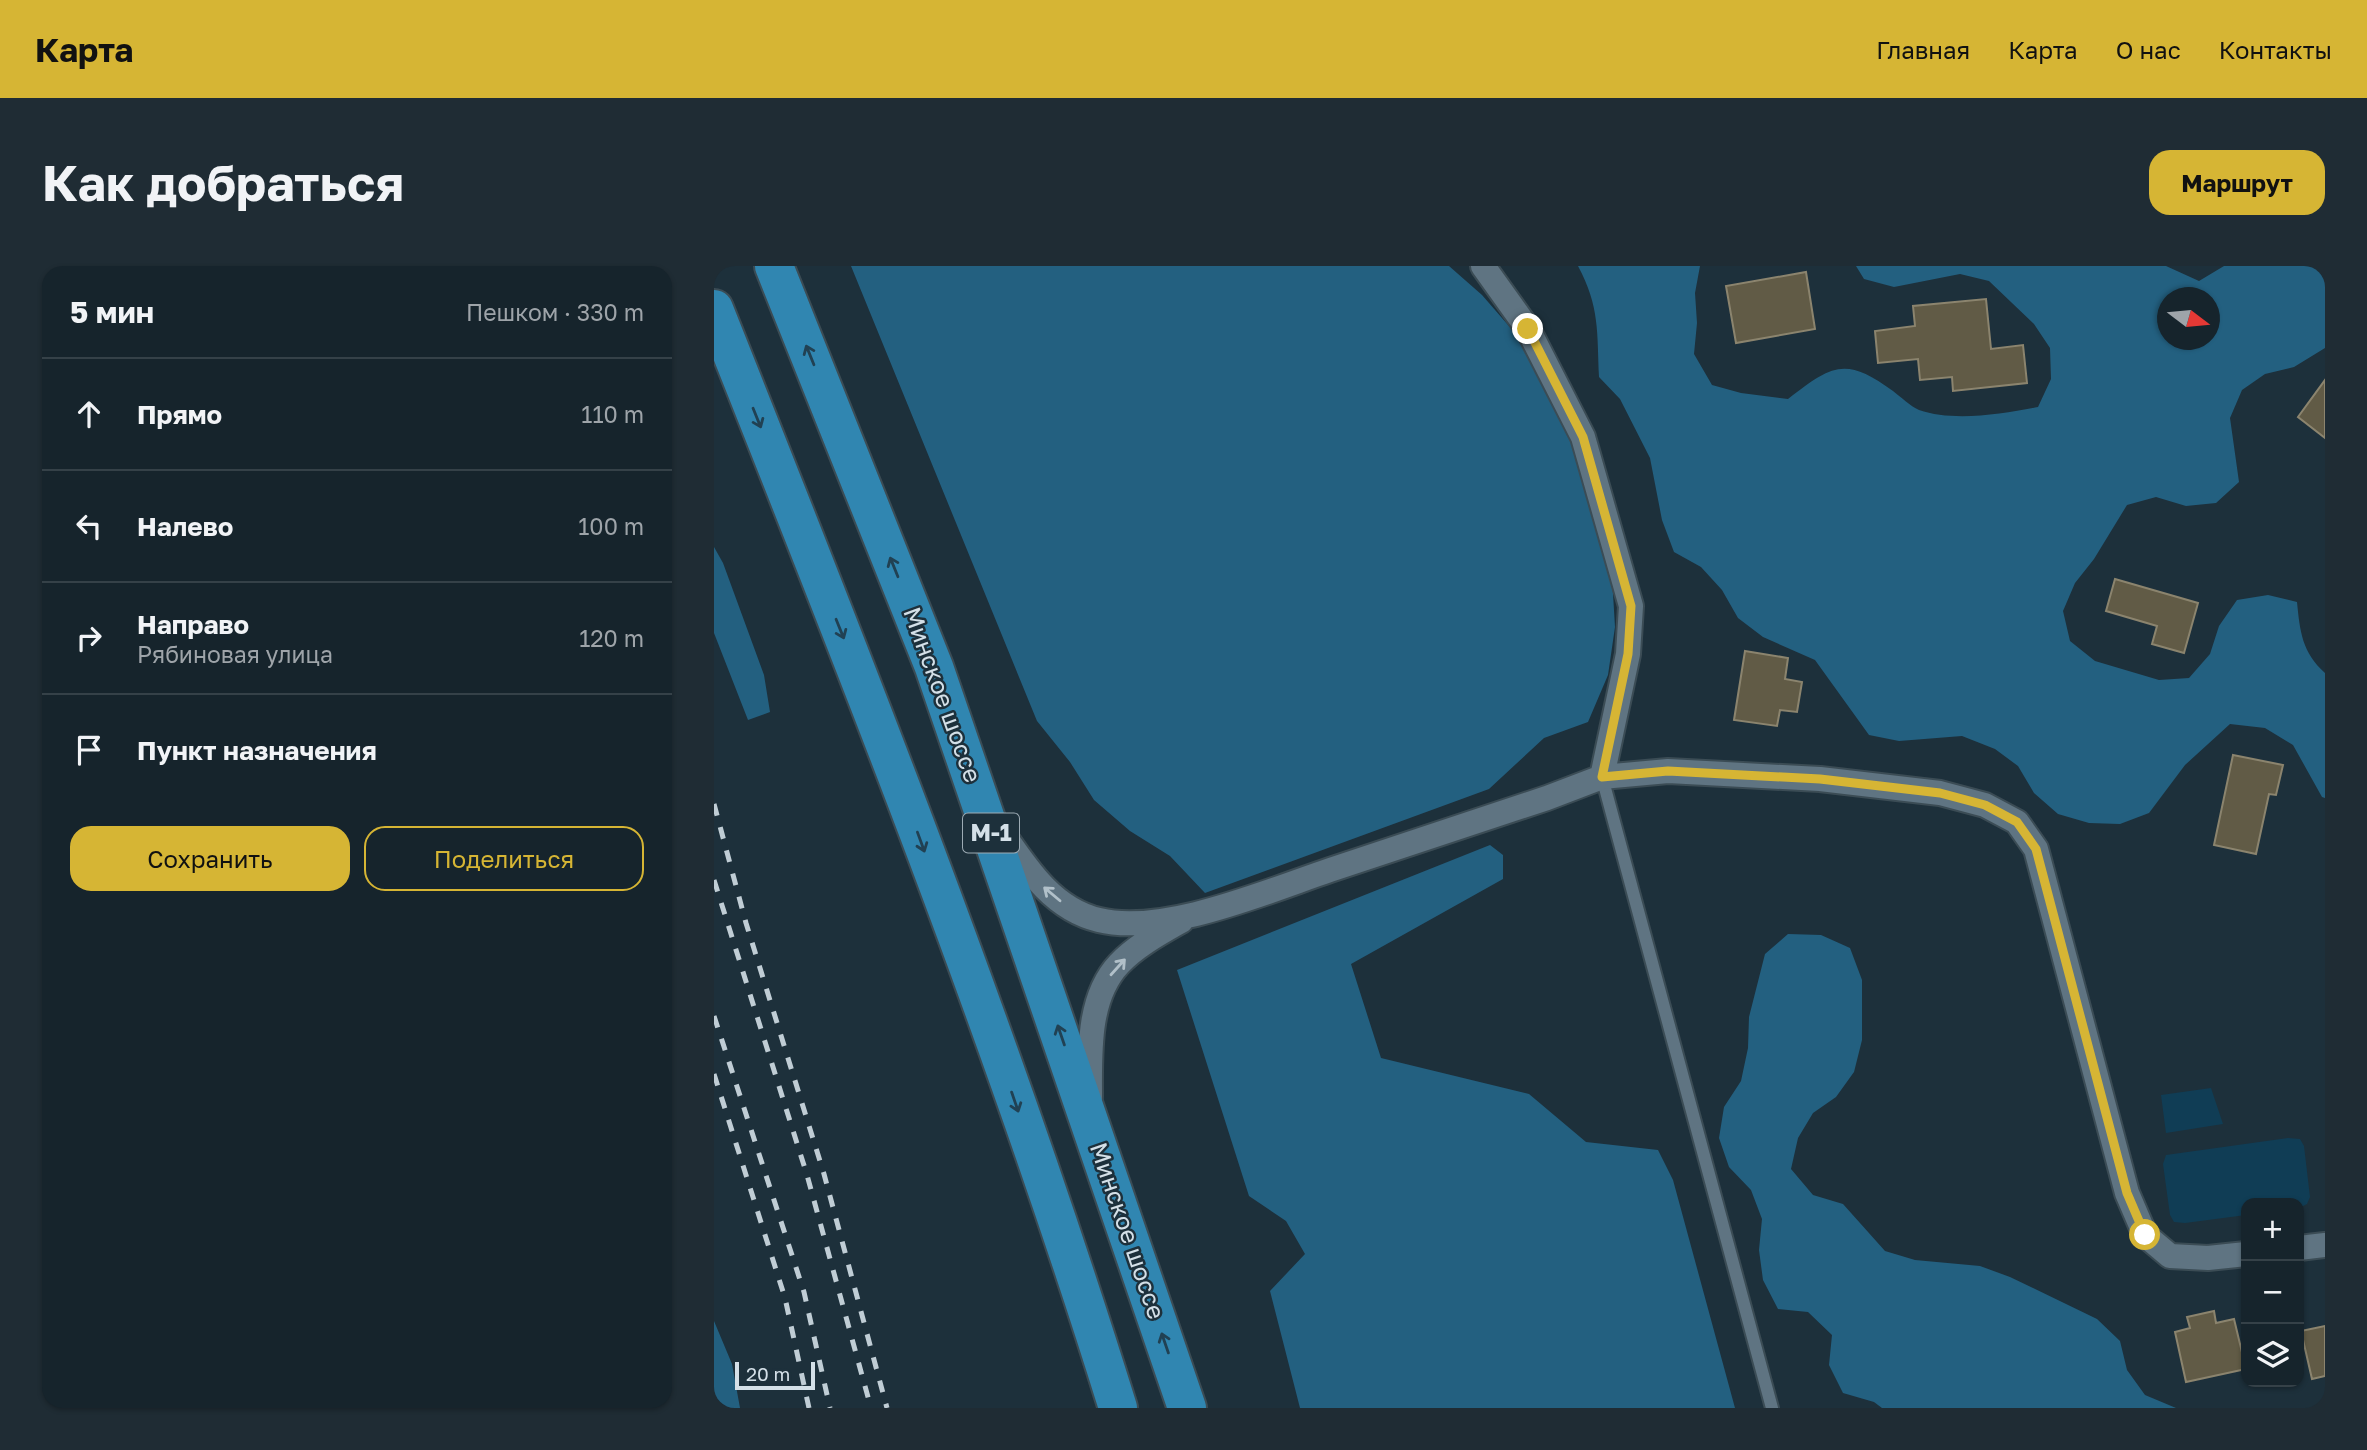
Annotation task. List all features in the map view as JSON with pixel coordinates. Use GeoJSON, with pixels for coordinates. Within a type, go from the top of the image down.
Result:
{"type":"FeatureCollection","features":[{"type":"Feature","properties":{"kind":"highway","name":"Минское шоссе"},"geometry":{"type":"LineString","coordinates":[[774,266],[934,667],[1186,1408]]}},
{"type":"Feature","properties":{"kind":"highway","name":"М-1"},"geometry":{"type":"LineString","coordinates":[[714,309],[871,707],[988,1026],[1118,1408]]}},
{"type":"Feature","properties":{"kind":"street"},"geometry":{"type":"LineString","coordinates":[[1483,266],[1528,329],[1583,437],[1631,606],[1628,654],[1602,777]]}},
{"type":"Feature","properties":{"kind":"street"},"geometry":{"type":"LineString","coordinates":[[980,800],[1023,863],[1046,890],[1067,906],[1099,920],[1122,924],[1185,918],[1534,803],[1602,777],[1668,771],[1820,779],[1940,793],[1985,805],[2017,822],[2036,849],[2127,1193],[2145,1235],[2170,1256],[2208,1258],[2241,1255]]}},
{"type":"Feature","properties":{"kind":"street"},"geometry":{"type":"LineString","coordinates":[[1099,1150],[1090,1100],[1090,1048],[1104,984],[1119,964],[1139,947],[1185,918]]}},
{"type":"Feature","properties":{"kind":"street"},"geometry":{"type":"LineString","coordinates":[[2304,1247],[2325,1245]]}},
{"type":"Feature","properties":{"kind":"lane"},"geometry":{"type":"LineString","coordinates":[[1602,777],[1772,1408]]}},
{"type":"Feature","properties":{"kind":"shaded area"},"geometry":{"type":"Polygon","coordinates":[[[851,266],[1449,266],[1482,295],[1515,333],[1536,373],[1565,411],[1612,577],[1615,627],[1608,675],[1588,722],[1544,738],[1489,789],[1205,893],[1170,856],[1130,831],[1094,800],[1070,762],[1037,721],[851,266]]]}},
{"type":"Feature","properties":{"kind":"shaded area"},"geometry":{"type":"Polygon","coordinates":[[[1578,266],[1700,266],[1695,293],[1697,323],[1694,354],[1712,385],[1741,393],[1788,399],[1828,372],[1850,369],[1877,380],[1919,410],[1932,414],[1962,416],[2038,407],[2051,379],[2050,348],[2034,324],[1989,281],[1960,274],[1894,287],[1864,279],[1856,266],[2166,266],[2199,281],[2224,266],[2325,266],[2325,348],[2294,367],[2265,374],[2242,390],[2230,418],[2239,482],[2216,503],[2186,506],[2156,497],[2127,505],[2094,559],[2075,583],[2063,611],[2070,641],[2095,661],[2159,680],[2189,678],[2210,654],[2219,626],[2237,600],[2268,595],[2297,602],[2299,623],[2307,649],[2325,673],[2325,798],[2293,745],[2265,728],[2230,724],[2185,765],[2149,813],[2120,824],[2089,823],[2058,814],[2034,793],[2018,766],[1995,749],[1962,736],[1899,741],[1869,735],[1815,660],[1763,637],[1738,618],[1722,590],[1701,567],[1674,552],[1662,520],[1650,458],[1620,399],[1599,377],[1596,320],[1590,294],[1578,266]]]}},
{"type":"Feature","properties":{"kind":"shaded area"},"geometry":{"type":"Polygon","coordinates":[[[714,547],[723,563],[764,675],[770,712],[748,720],[714,633],[714,547]]]}},
{"type":"Feature","properties":{"kind":"shaded area"},"geometry":{"type":"Polygon","coordinates":[[[1490,845],[1503,855],[1503,879],[1351,964],[1381,1058],[1529,1094],[1586,1142],[1658,1150],[1673,1180],[1735,1408],[1300,1408],[1270,1291],[1305,1254],[1286,1221],[1249,1196],[1177,970],[1490,845]]]}},
{"type":"Feature","properties":{"kind":"shaded area"},"geometry":{"type":"Polygon","coordinates":[[[1788,934],[1821,935],[1850,948],[1862,980],[1862,1040],[1854,1072],[1836,1097],[1813,1113],[1798,1138],[1791,1169],[1813,1195],[1843,1204],[1885,1251],[1915,1260],[1980,1266],[2010,1277],[2097,1319],[2120,1341],[2127,1370],[2145,1395],[2176,1408],[1882,1408],[1874,1402],[1843,1393],[1829,1365],[1832,1335],[1808,1312],[1778,1309],[1763,1280],[1759,1250],[1762,1219],[1751,1190],[1729,1167],[1719,1138],[1724,1107],[1741,1081],[1748,1048],[1749,1017],[1765,954],[1788,934]]]}},
{"type":"Feature","properties":{"kind":"shaded area"},"geometry":{"type":"Polygon","coordinates":[[[2211,1088],[2223,1124],[2166,1133],[2161,1095],[2211,1088]]]}},
{"type":"Feature","properties":{"kind":"shaded area"},"geometry":{"type":"Polygon","coordinates":[[[2288,1138],[2300,1139],[2304,1146],[2310,1197],[2304,1206],[2304,1198],[2241,1198],[2241,1216],[2174,1222],[2170,1215],[2163,1164],[2166,1155],[2288,1138]]]}},
{"type":"Feature","properties":{"kind":"shaded area"},"geometry":{"type":"Polygon","coordinates":[[[714,1321],[732,1364],[740,1408],[714,1408],[714,1321]]]}},
{"type":"Feature","properties":{"kind":"building"},"geometry":{"type":"Polygon","coordinates":[[[1806,272],[1815,329],[1736,343],[1726,286],[1806,272]]]}},
{"type":"Feature","properties":{"kind":"building"},"geometry":{"type":"Polygon","coordinates":[[[1986,299],[1991,349],[2023,345],[2027,383],[1953,391],[1952,377],[1920,380],[1918,359],[1878,363],[1875,331],[1915,326],[1913,306],[1986,299]]]}},
{"type":"Feature","properties":{"kind":"building"},"geometry":{"type":"Polygon","coordinates":[[[2325,380],[2325,438],[2298,417],[2325,380]]]}},
{"type":"Feature","properties":{"kind":"building"},"geometry":{"type":"Polygon","coordinates":[[[2115,579],[2198,603],[2184,653],[2152,644],[2157,626],[2106,611],[2115,579]]]}},
{"type":"Feature","properties":{"kind":"building"},"geometry":{"type":"Polygon","coordinates":[[[1745,651],[1788,658],[1785,679],[1802,682],[1797,712],[1780,710],[1777,726],[1734,720],[1745,651]]]}},
{"type":"Feature","properties":{"kind":"building"},"geometry":{"type":"Polygon","coordinates":[[[2233,755],[2283,765],[2276,795],[2269,794],[2256,854],[2214,845],[2233,755]]]}},
{"type":"Feature","properties":{"kind":"building"},"geometry":{"type":"Polygon","coordinates":[[[2214,1311],[2216,1323],[2234,1319],[2241,1348],[2241,1370],[2186,1382],[2175,1332],[2190,1328],[2187,1317],[2214,1311]]]}},
{"type":"Feature","properties":{"kind":"building"},"geometry":{"type":"Polygon","coordinates":[[[2325,1326],[2325,1376],[2312,1379],[2304,1344],[2304,1330],[2325,1326]]]}},
{"type":"Feature","properties":{"kind":"railway"},"geometry":{"type":"LineString","coordinates":[[714,804],[746,923],[824,1174],[887,1408]]}},
{"type":"Feature","properties":{"kind":"railway"},"geometry":{"type":"LineString","coordinates":[[714,880],[807,1175],[871,1408]]}},
{"type":"Feature","properties":{"kind":"railway"},"geometry":{"type":"LineString","coordinates":[[714,1016],[804,1292],[830,1408]]}},
{"type":"Feature","properties":{"kind":"railway"},"geometry":{"type":"LineString","coordinates":[[714,1074],[785,1298],[809,1408]]}},
{"type":"Feature","properties":{"kind":"route"},"geometry":{"type":"LineString","coordinates":[[1528,329],[1583,437],[1631,606],[1628,654],[1602,777],[1668,771],[1820,779],[1940,793],[1985,805],[2017,822],[2036,849],[2127,1193],[2145,1235]]}}]}
